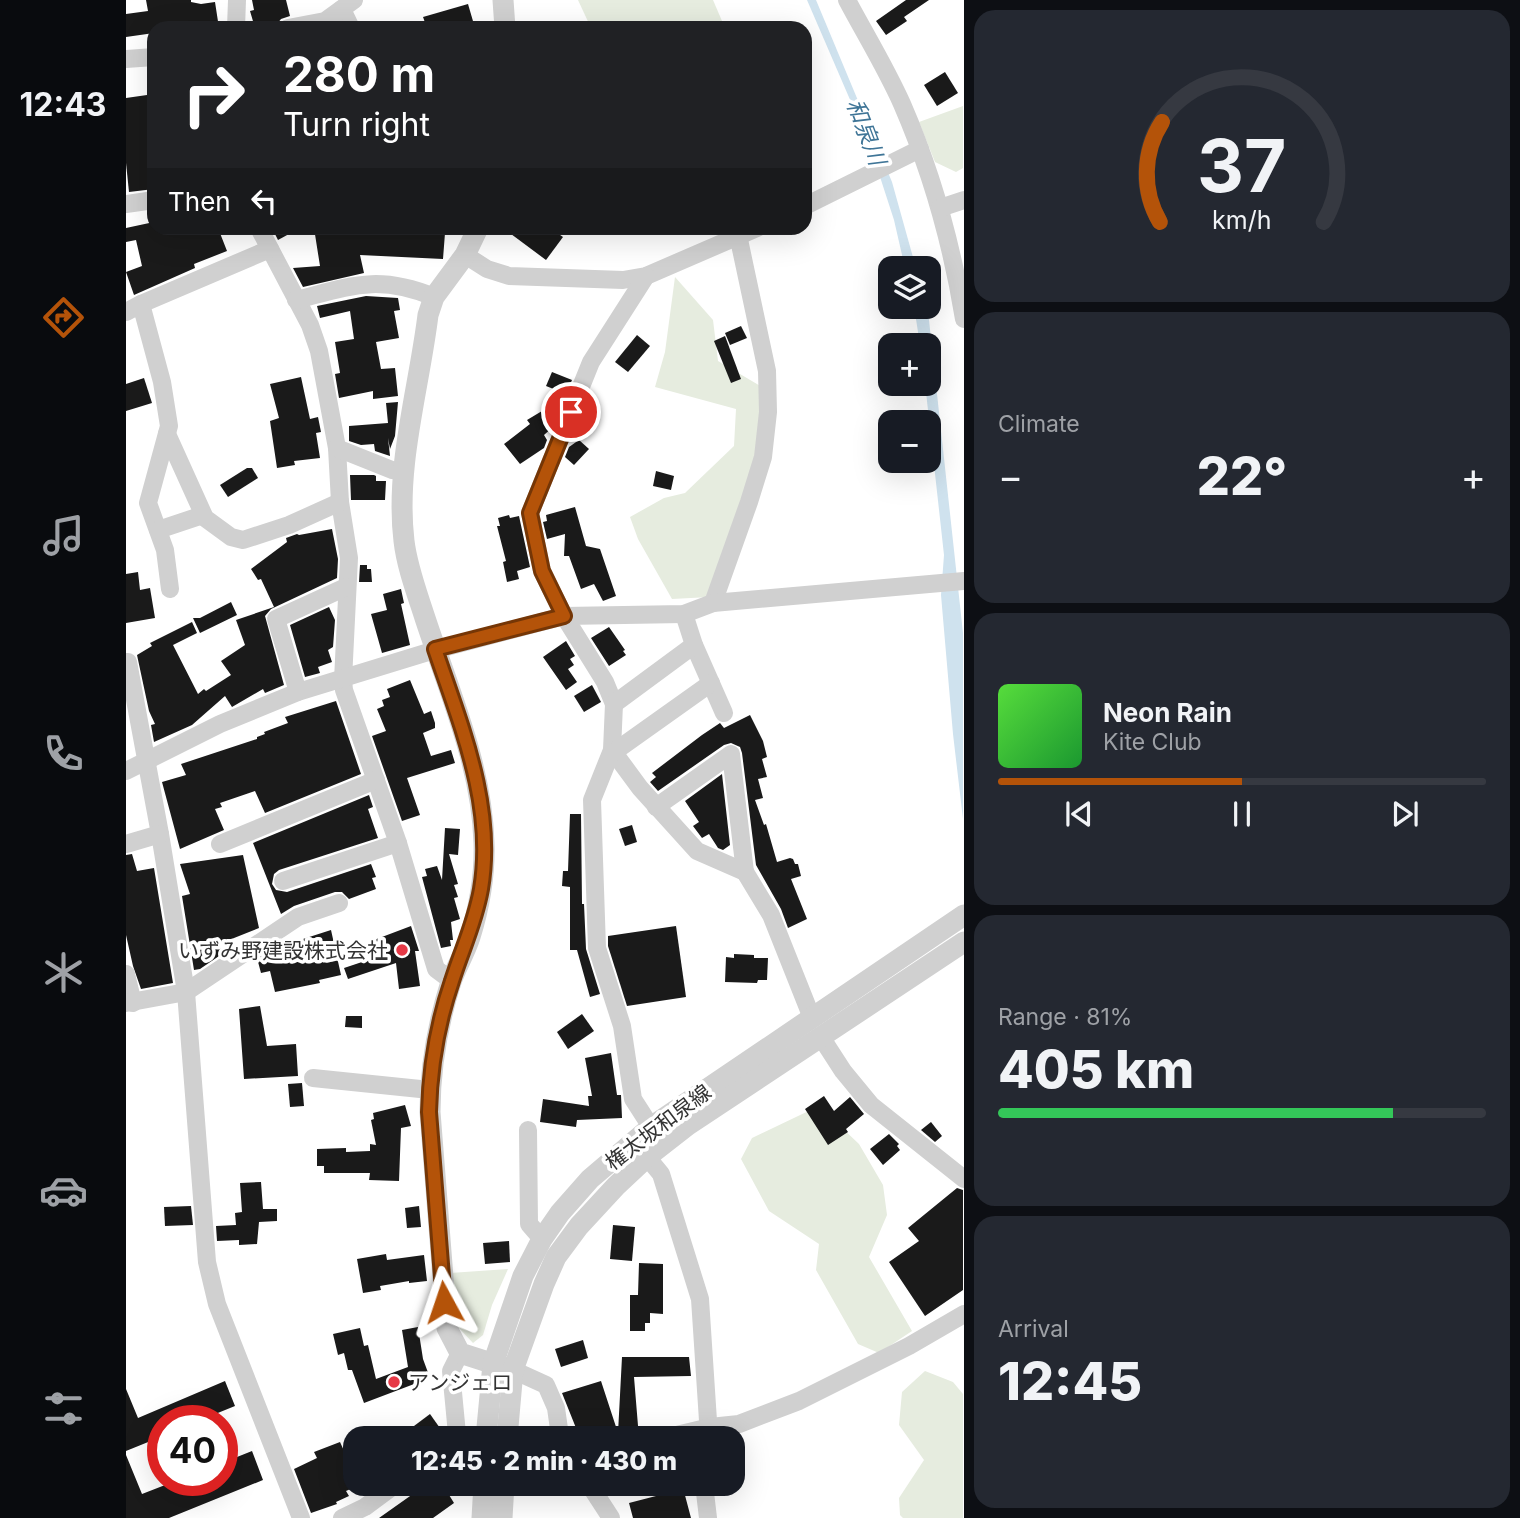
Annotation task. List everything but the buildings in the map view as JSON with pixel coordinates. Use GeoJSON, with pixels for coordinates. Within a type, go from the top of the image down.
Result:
{"type":"FeatureCollection","features":[{"type":"Feature","properties":{"kind":"street"},"geometry":{"type":"LineString","coordinates":[[236,21],[237,0]]}},
{"type":"Feature","properties":{"kind":"street"},"geometry":{"type":"LineString","coordinates":[[503,0],[504,21]]}},
{"type":"Feature","properties":{"kind":"street"},"geometry":{"type":"LineString","coordinates":[[847,0],[901,102],[920,149],[940,208],[955,266],[964,319]]}},
{"type":"Feature","properties":{"kind":"street"},"geometry":{"type":"LineString","coordinates":[[325,21],[348,5]]}},
{"type":"Feature","properties":{"kind":"street"},"geometry":{"type":"LineString","coordinates":[[126,59],[147,58]]}},
{"type":"Feature","properties":{"kind":"street"},"geometry":{"type":"LineString","coordinates":[[812,203],[920,149]]}},
{"type":"Feature","properties":{"kind":"street"},"geometry":{"type":"LineString","coordinates":[[940,208],[964,200]]}},
{"type":"Feature","properties":{"kind":"street"},"geometry":{"type":"LineString","coordinates":[[126,204],[147,201]]}},
{"type":"Feature","properties":{"kind":"street"},"geometry":{"type":"LineString","coordinates":[[263,235],[310,325],[319,351],[337,448],[340,502],[349,558],[344,690],[398,843],[436,970],[452,981]]}},
{"type":"Feature","properties":{"kind":"street"},"geometry":{"type":"LineString","coordinates":[[475,235],[465,256],[434,298],[428,315],[403,471],[404,543],[412,578],[474,768],[484,843],[481,889],[470,937],[452,981],[430,1090],[429,1112],[447,1328],[460,1353],[546,1385],[556,1408],[559,1426]]}},
{"type":"Feature","properties":{"kind":"street"},"geometry":{"type":"LineString","coordinates":[[465,256],[488,269],[509,276],[623,280],[646,276],[736,235]]}},
{"type":"Feature","properties":{"kind":"street"},"geometry":{"type":"LineString","coordinates":[[713,603],[763,457],[768,412],[767,371],[738,235]]}},
{"type":"Feature","properties":{"kind":"street"},"geometry":{"type":"LineString","coordinates":[[170,589],[165,550],[148,503],[169,426],[162,382],[134,308],[270,249]]}},
{"type":"Feature","properties":{"kind":"street"},"geometry":{"type":"LineString","coordinates":[[646,276],[591,362],[530,513],[542,571],[564,616],[605,682],[614,704],[613,751],[592,800],[597,948],[622,1026],[633,1099],[651,1126]]}},
{"type":"Feature","properties":{"kind":"street"},"geometry":{"type":"LineString","coordinates":[[296,300],[372,282],[401,286],[434,298]]}},
{"type":"Feature","properties":{"kind":"street"},"geometry":{"type":"LineString","coordinates":[[167,434],[203,514],[231,537],[243,540],[289,525],[340,502]]}},
{"type":"Feature","properties":{"kind":"street"},"geometry":{"type":"LineString","coordinates":[[337,448],[392,470],[403,471]]}},
{"type":"Feature","properties":{"kind":"street"},"geometry":{"type":"LineString","coordinates":[[158,530],[203,514]]}},
{"type":"Feature","properties":{"kind":"street"},"geometry":{"type":"LineString","coordinates":[[126,771],[220,723],[298,692],[435,649],[564,616],[684,614],[713,603],[964,581]]}},
{"type":"Feature","properties":{"kind":"street"},"geometry":{"type":"LineString","coordinates":[[298,692],[276,619],[346,587]]}},
{"type":"Feature","properties":{"kind":"street"},"geometry":{"type":"LineString","coordinates":[[684,614],[694,645],[724,713]]}},
{"type":"Feature","properties":{"kind":"street"},"geometry":{"type":"LineString","coordinates":[[614,704],[694,645]]}},
{"type":"Feature","properties":{"kind":"street"},"geometry":{"type":"LineString","coordinates":[[126,662],[160,834],[186,992],[207,1262],[217,1304],[301,1518]]}},
{"type":"Feature","properties":{"kind":"street"},"geometry":{"type":"LineString","coordinates":[[613,751],[711,683]]}},
{"type":"Feature","properties":{"kind":"street"},"geometry":{"type":"LineString","coordinates":[[613,751],[656,807],[697,851],[745,872]]}},
{"type":"Feature","properties":{"kind":"street"},"geometry":{"type":"LineString","coordinates":[[656,807],[731,754],[745,872],[771,915],[817,1028],[843,1071],[871,1105],[964,1179]]}},
{"type":"Feature","properties":{"kind":"street"},"geometry":{"type":"LineString","coordinates":[[220,844],[376,780]]}},
{"type":"Feature","properties":{"kind":"street"},"geometry":{"type":"LineString","coordinates":[[126,844],[160,834]]}},
{"type":"Feature","properties":{"kind":"street"},"geometry":{"type":"LineString","coordinates":[[283,881],[398,843]]}},
{"type":"Feature","properties":{"kind":"street"},"geometry":{"type":"LineString","coordinates":[[126,974],[130,1003],[186,992],[298,917],[339,903]]}},
{"type":"Feature","properties":{"kind":"street","name":"権太坂和泉線"},"geometry":{"type":"LineString","coordinates":[[507,1426],[503,1367],[556,1257],[579,1226],[615,1186],[647,1157],[964,915]]}},
{"type":"Feature","properties":{"kind":"street","name":"権太坂和泉線"},"geometry":{"type":"LineString","coordinates":[[489,1426],[523,1276],[542,1239],[560,1213],[590,1179],[651,1126],[964,942]]}},
{"type":"Feature","properties":{"kind":"street"},"geometry":{"type":"LineString","coordinates":[[313,1078],[430,1090]]}},
{"type":"Feature","properties":{"kind":"street"},"geometry":{"type":"LineString","coordinates":[[528,1130],[529,1224],[542,1239]]}},
{"type":"Feature","properties":{"kind":"street"},"geometry":{"type":"LineString","coordinates":[[647,1157],[661,1174],[700,1300],[709,1426]]}},
{"type":"Feature","properties":{"kind":"street"},"geometry":{"type":"LineString","coordinates":[[733,1426],[799,1401],[909,1346],[964,1314]]}},
{"type":"Feature","properties":{"kind":"street"},"geometry":{"type":"LineString","coordinates":[[456,1426],[451,1371],[460,1353]]}},
{"type":"Feature","properties":{"kind":"street"},"geometry":{"type":"LineString","coordinates":[[342,1518],[370,1513],[385,1496]]}},
{"type":"Feature","properties":{"kind":"street"},"geometry":{"type":"LineString","coordinates":[[482,1518],[483,1496]]}},
{"type":"Feature","properties":{"kind":"street"},"geometry":{"type":"LineString","coordinates":[[502,1518],[503,1496]]}},
{"type":"Feature","properties":{"kind":"street"},"geometry":{"type":"LineString","coordinates":[[597,1496],[611,1518]]}},
{"type":"Feature","properties":{"kind":"street"},"geometry":{"type":"LineString","coordinates":[[705,1496],[708,1518]]}},
{"type":"Feature","properties":{"kind":"shaded area"},"geometry":{"type":"Polygon","coordinates":[[[578,0],[713,0],[722,21],[588,21],[578,0]]]}},
{"type":"Feature","properties":{"kind":"shaded area"},"geometry":{"type":"Polygon","coordinates":[[[963,106],[963,168],[956,172],[935,162],[919,122],[963,106]]]}},
{"type":"Feature","properties":{"kind":"shaded area"},"geometry":{"type":"Polygon","coordinates":[[[675,277],[713,320],[718,361],[762,387],[756,451],[710,597],[672,599],[638,539],[630,517],[664,498],[685,493],[734,446],[736,409],[655,387],[665,352],[675,277]]]}},
{"type":"Feature","properties":{"kind":"shaded area"},"geometry":{"type":"Polygon","coordinates":[[[819,1106],[859,1144],[883,1185],[887,1215],[869,1257],[912,1331],[879,1353],[858,1344],[816,1270],[819,1244],[769,1211],[741,1159],[752,1138],[819,1106]]]}},
{"type":"Feature","properties":{"kind":"shaded area"},"geometry":{"type":"Polygon","coordinates":[[[508,1269],[492,1305],[483,1335],[473,1343],[454,1319],[450,1273],[508,1269]]]}},
{"type":"Feature","properties":{"kind":"shaded area"},"geometry":{"type":"Polygon","coordinates":[[[925,1371],[953,1382],[963,1394],[963,1518],[903,1518],[900,1515],[899,1498],[924,1460],[899,1425],[902,1392],[925,1371]]]}},
{"type":"Feature","properties":{"kind":"water","name":"和泉川"},"geometry":{"type":"Polygon","coordinates":[[[807,0],[816,0],[892,182],[913,256],[902,256],[894,220],[870,146],[807,0]]]}},
{"type":"Feature","properties":{"kind":"water"},"geometry":{"type":"Polygon","coordinates":[[[916,319],[929,319],[930,333],[918,333],[916,319]]]}},
{"type":"Feature","properties":{"kind":"water"},"geometry":{"type":"Polygon","coordinates":[[[926,396],[937,396],[939,410],[928,410],[926,396]]]}},
{"type":"Feature","properties":{"kind":"water"},"geometry":{"type":"Polygon","coordinates":[[[941,431],[963,633],[963,819],[941,595],[944,555],[935,473],[941,473],[941,431]]]}},
{"type":"Feature","properties":{"kind":"place","name":"いずみ野建設株式会社"},"geometry":{"type":"Point","coordinates":[402,950]}},
{"type":"Feature","properties":{"kind":"place","name":"アンジェロ"},"geometry":{"type":"Point","coordinates":[394,1382]}},
{"type":"Feature","properties":{"kind":"route"},"geometry":{"type":"LineString","coordinates":[[444,1302],[429,1112],[430,1090],[442,1018],[452,981],[470,937],[481,889],[484,843],[474,768],[435,649],[564,616],[542,571],[530,513],[571,412]]}}]}
